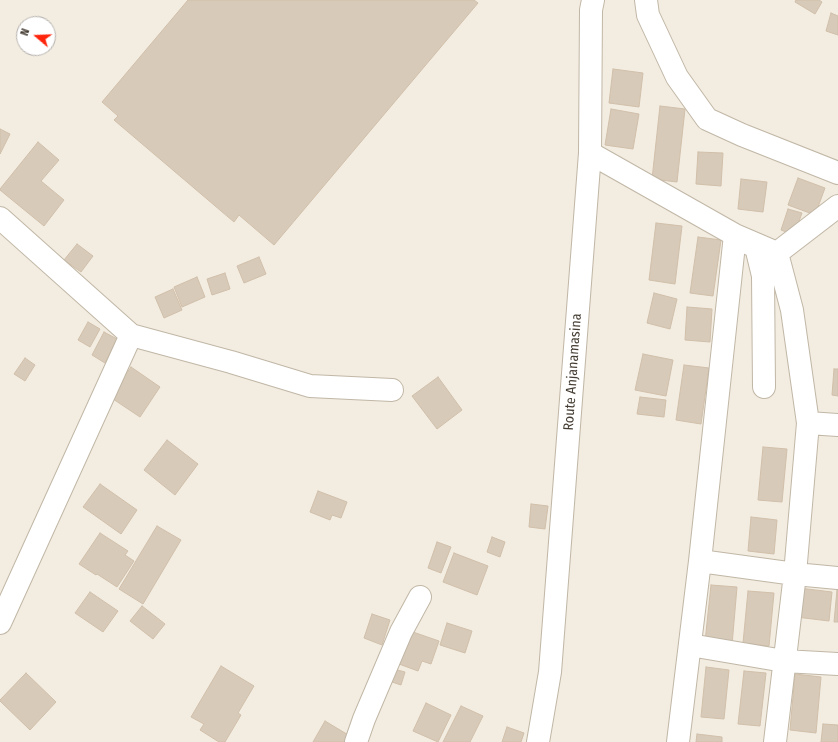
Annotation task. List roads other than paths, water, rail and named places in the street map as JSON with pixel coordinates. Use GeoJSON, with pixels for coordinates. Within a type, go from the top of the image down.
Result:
{"type":"FeatureCollection","features":[{"type":"Feature","properties":{"kind":"street","name":"Route Anjanamasina"},"geometry":{"type":"LineString","coordinates":[[538,742],[550,672],[590,153],[593,0]]}},
{"type":"Feature","properties":{"kind":"street"},"geometry":{"type":"LineString","coordinates":[[646,0],[648,15],[677,77],[707,119],[742,135],[838,173]]}},
{"type":"Feature","properties":{"kind":"street"},"geometry":{"type":"LineString","coordinates":[[590,153],[735,235],[777,254]]}},
{"type":"Feature","properties":{"kind":"street"},"geometry":{"type":"LineString","coordinates":[[777,254],[838,206]]}},
{"type":"Feature","properties":{"kind":"street"},"geometry":{"type":"LineString","coordinates":[[0,218],[131,335],[231,362],[310,386],[392,390]]}},
{"type":"Feature","properties":{"kind":"street"},"geometry":{"type":"LineString","coordinates":[[735,235],[756,247],[763,276],[764,387]]}},
{"type":"Feature","properties":{"kind":"street"},"geometry":{"type":"LineString","coordinates":[[678,742],[700,561],[735,235]]}},
{"type":"Feature","properties":{"kind":"street"},"geometry":{"type":"LineString","coordinates":[[775,742],[795,574],[808,423],[792,310],[777,254]]}},
{"type":"Feature","properties":{"kind":"street"},"geometry":{"type":"LineString","coordinates":[[0,623],[131,335]]}},
{"type":"Feature","properties":{"kind":"street"},"geometry":{"type":"LineString","coordinates":[[808,423],[838,425]]}},
{"type":"Feature","properties":{"kind":"street"},"geometry":{"type":"LineString","coordinates":[[700,561],[795,574],[838,578]]}},
{"type":"Feature","properties":{"kind":"street"},"geometry":{"type":"LineString","coordinates":[[356,742],[364,718],[401,632],[420,597]]}},
{"type":"Feature","properties":{"kind":"street"},"geometry":{"type":"LineString","coordinates":[[690,645],[784,661],[838,664]]}}]}
